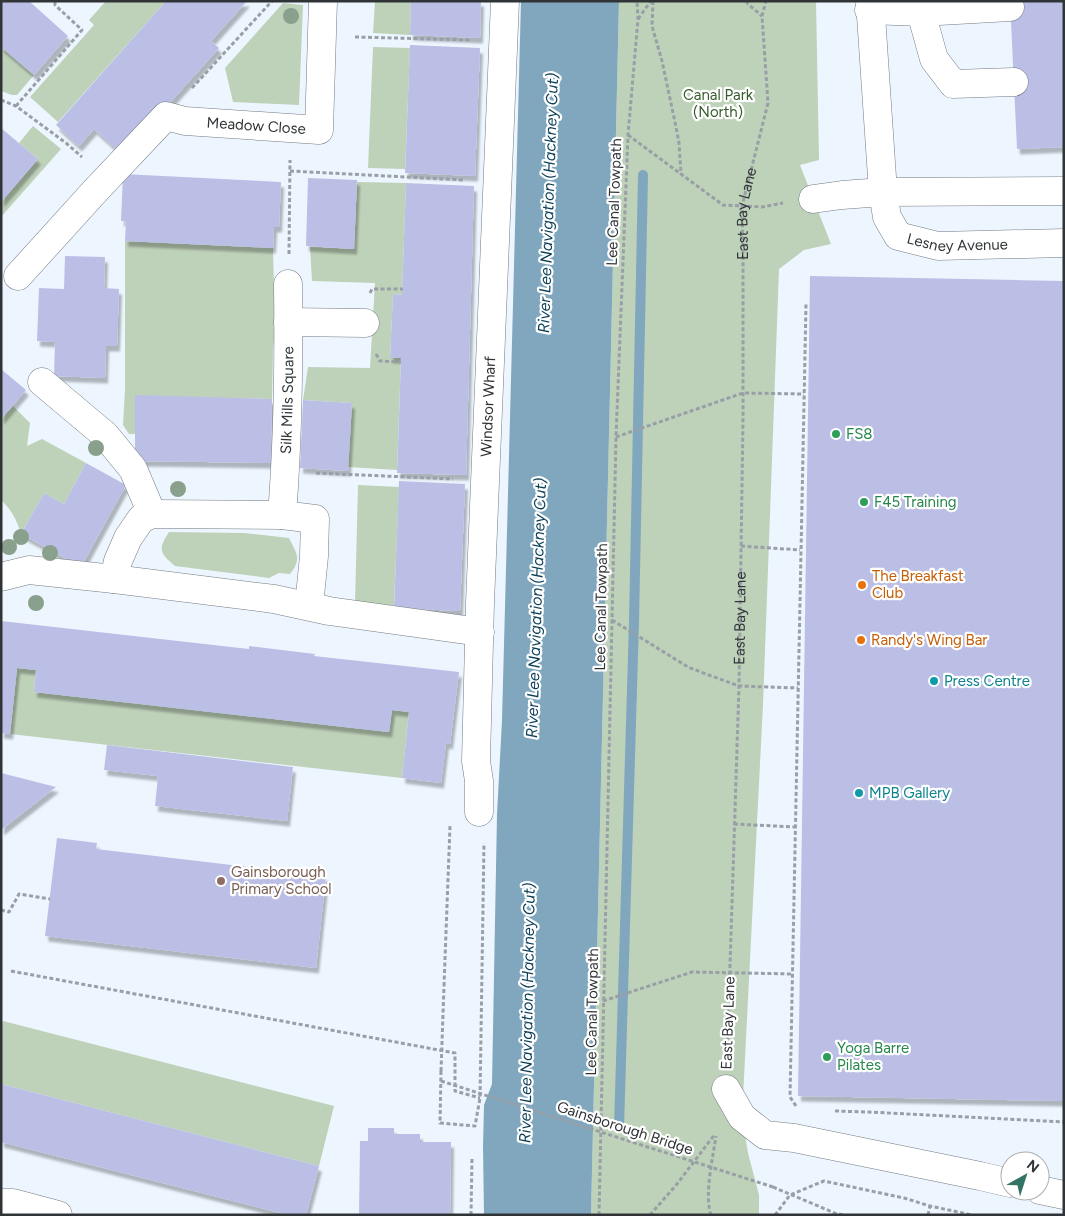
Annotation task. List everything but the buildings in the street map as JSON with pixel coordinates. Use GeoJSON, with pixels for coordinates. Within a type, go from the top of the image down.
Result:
{"type":"FeatureCollection","features":[{"type":"Feature","properties":{"kind":"street","name":"Meadow Close"},"geometry":{"type":"LineString","coordinates":[[176,118],[319,130],[324,1]]}},
{"type":"Feature","properties":{"kind":"street","name":"Windsor Wharf"},"geometry":{"type":"LineString","coordinates":[[479,812],[479,781],[476,761],[480,632],[506,1]]}},
{"type":"Feature","properties":{"kind":"street"},"geometry":{"type":"LineString","coordinates":[[883,192],[869,6],[1010,7]]}},
{"type":"Feature","properties":{"kind":"street"},"geometry":{"type":"LineString","coordinates":[[922,7],[934,59],[953,84],[1014,82]]}},
{"type":"Feature","properties":{"kind":"street"},"geometry":{"type":"LineString","coordinates":[[18,276],[96,190],[176,118]]}},
{"type":"Feature","properties":{"kind":"street"},"geometry":{"type":"LineString","coordinates":[[813,198],[883,192],[1064,192]]}},
{"type":"Feature","properties":{"kind":"street","name":"Lesney Avenue"},"geometry":{"type":"LineString","coordinates":[[883,192],[888,217],[898,236],[938,246],[1064,243]]}},
{"type":"Feature","properties":{"kind":"street","name":"Silk Mills Square"},"geometry":{"type":"LineString","coordinates":[[282,515],[286,471],[288,284]]}},
{"type":"Feature","properties":{"kind":"street"},"geometry":{"type":"LineString","coordinates":[[288,322],[364,323]]}},
{"type":"Feature","properties":{"kind":"street"},"geometry":{"type":"LineString","coordinates":[[42,382],[105,435],[133,469],[152,514]]}},
{"type":"Feature","properties":{"kind":"street"},"geometry":{"type":"LineString","coordinates":[[114,579],[118,561],[128,538],[141,518],[152,514],[282,515],[315,519],[314,556],[308,606]]}},
{"type":"Feature","properties":{"kind":"street"},"geometry":{"type":"LineString","coordinates":[[1,577],[28,570],[114,579],[274,599],[329,611],[480,632]]}},
{"type":"Feature","properties":{"kind":"street"},"geometry":{"type":"LineString","coordinates":[[726,1089],[742,1117],[765,1135],[794,1138],[1000,1181]]}},
{"type":"Feature","properties":{"kind":"street"},"geometry":{"type":"LineString","coordinates":[[1050,1192],[1064,1195]]}},
{"type":"Feature","properties":{"kind":"street"},"geometry":{"type":"LineString","coordinates":[[1,1206],[4,1202],[58,1215]]}},
{"type":"Feature","properties":{"kind":"path"},"geometry":{"type":"LineString","coordinates":[[16,106],[82,30],[55,5],[55,1]]}},
{"type":"Feature","properties":{"kind":"path"},"geometry":{"type":"LineString","coordinates":[[176,118],[272,1]]}},
{"type":"Feature","properties":{"kind":"path","name":"Lee Canal Towpath"},"geometry":{"type":"LineString","coordinates":[[599,1215],[616,437],[628,135],[638,19],[637,1]]}},
{"type":"Feature","properties":{"kind":"path"},"geometry":{"type":"LineString","coordinates":[[638,19],[652,1]]}},
{"type":"Feature","properties":{"kind":"path"},"geometry":{"type":"LineString","coordinates":[[652,1],[652,26],[662,61],[675,122],[682,174]]}},
{"type":"Feature","properties":{"kind":"path"},"geometry":{"type":"LineString","coordinates":[[746,1],[762,16]]}},
{"type":"Feature","properties":{"kind":"path","name":"East Bay Lane"},"geometry":{"type":"LineString","coordinates":[[726,1089],[739,686],[744,250],[742,206],[768,103],[762,16],[766,1]]}},
{"type":"Feature","properties":{"kind":"path"},"geometry":{"type":"LineString","coordinates":[[350,37],[504,41]]}},
{"type":"Feature","properties":{"kind":"path"},"geometry":{"type":"LineString","coordinates":[[1,100],[16,106],[66,143]]}},
{"type":"Feature","properties":{"kind":"path"},"geometry":{"type":"LineString","coordinates":[[288,128],[290,171],[288,284]]}},
{"type":"Feature","properties":{"kind":"path"},"geometry":{"type":"LineString","coordinates":[[628,135],[723,205],[762,207],[813,198]]}},
{"type":"Feature","properties":{"kind":"path"},"geometry":{"type":"LineString","coordinates":[[290,171],[498,182]]}},
{"type":"Feature","properties":{"kind":"path"},"geometry":{"type":"LineString","coordinates":[[798,1111],[790,1097],[806,304]]}},
{"type":"Feature","properties":{"kind":"path"},"geometry":{"type":"LineString","coordinates":[[616,437],[743,393],[804,394]]}},
{"type":"Feature","properties":{"kind":"path"},"geometry":{"type":"LineString","coordinates":[[286,471],[485,480],[486,478]]}},
{"type":"Feature","properties":{"kind":"path"},"geometry":{"type":"LineString","coordinates":[[741,546],[801,550]]}},
{"type":"Feature","properties":{"kind":"path"},"geometry":{"type":"LineString","coordinates":[[612,620],[688,667],[739,686],[798,688]]}},
{"type":"Feature","properties":{"kind":"path"},"geometry":{"type":"LineString","coordinates":[[450,821],[440,1123],[475,1126],[480,1098],[484,838]]}},
{"type":"Feature","properties":{"kind":"path"},"geometry":{"type":"LineString","coordinates":[[734,824],[796,827]]}},
{"type":"Feature","properties":{"kind":"path"},"geometry":{"type":"LineString","coordinates":[[1,910],[9,912],[19,894],[50,899]]}},
{"type":"Feature","properties":{"kind":"path"},"geometry":{"type":"LineString","coordinates":[[11,971],[455,1053],[454,1091],[480,1098]]}},
{"type":"Feature","properties":{"kind":"path"},"geometry":{"type":"LineString","coordinates":[[603,1001],[692,972],[793,974]]}},
{"type":"Feature","properties":{"kind":"path","name":"Gainsborough Bridge"},"geometry":{"type":"LineString","coordinates":[[441,1081],[773,1187],[837,1214],[846,1215]]}},
{"type":"Feature","properties":{"kind":"path"},"geometry":{"type":"LineString","coordinates":[[842,1111],[1064,1122]]}},
{"type":"Feature","properties":{"kind":"path"},"geometry":{"type":"LineString","coordinates":[[652,1215],[678,1184],[717,1131],[710,1184],[709,1204],[711,1215]]}},
{"type":"Feature","properties":{"kind":"path"},"geometry":{"type":"LineString","coordinates":[[471,1215],[472,1158]]}},
{"type":"Feature","properties":{"kind":"path"},"geometry":{"type":"LineString","coordinates":[[775,1215],[790,1195],[824,1182],[904,1198],[972,1215]]}},
{"type":"Feature","properties":{"kind":"path"},"geometry":{"type":"LineString","coordinates":[[928,1215],[930,1206]]}},
{"type":"Feature","properties":{"kind":"green space"},"geometry":{"type":"Polygon","coordinates":[[[106,1],[166,1],[58,122],[30,97],[94,25],[89,20],[106,1]]]}},
{"type":"Feature","properties":{"kind":"green space"},"geometry":{"type":"Polygon","coordinates":[[[375,1],[411,1],[410,35],[373,33],[375,1]]]}},
{"type":"Feature","properties":{"kind":"green space","name":"Canal Park (North)"},"geometry":{"type":"Polygon","coordinates":[[[619,1],[816,1],[819,160],[800,165],[831,244],[804,250],[779,269],[763,705],[742,1117],[748,1153],[759,1195],[759,1215],[591,1215],[619,1]]]}},
{"type":"Feature","properties":{"kind":"green space"},"geometry":{"type":"Polygon","coordinates":[[[283,3],[303,5],[299,105],[233,102],[225,68],[283,3]]]}},
{"type":"Feature","properties":{"kind":"green space"},"geometry":{"type":"Polygon","coordinates":[[[1,47],[34,75],[17,95],[1,91],[1,47]]]}},
{"type":"Feature","properties":{"kind":"green space"},"geometry":{"type":"Polygon","coordinates":[[[373,47],[410,48],[405,169],[368,168],[373,47]]]}},
{"type":"Feature","properties":{"kind":"green space"},"geometry":{"type":"Polygon","coordinates":[[[33,126],[61,149],[1,217],[1,202],[38,159],[19,143],[33,126]]]}},
{"type":"Feature","properties":{"kind":"green space"},"geometry":{"type":"Polygon","coordinates":[[[357,182],[406,183],[402,295],[393,294],[390,358],[401,358],[397,470],[348,467],[352,403],[303,400],[308,367],[370,368],[375,283],[312,281],[310,247],[354,249],[357,182]]]}},
{"type":"Feature","properties":{"kind":"green space"},"geometry":{"type":"Polygon","coordinates":[[[125,241],[273,248],[275,330],[272,399],[226,398],[135,434],[129,434],[123,425],[125,389],[125,241]]]}},
{"type":"Feature","properties":{"kind":"green space"},"geometry":{"type":"Polygon","coordinates":[[[13,406],[30,423],[27,446],[42,439],[86,463],[64,504],[44,493],[21,534],[14,516],[1,500],[1,419],[13,406]]]}},
{"type":"Feature","properties":{"kind":"green space"},"geometry":{"type":"Polygon","coordinates":[[[358,485],[399,487],[394,605],[355,604],[358,485]]]}},
{"type":"Feature","properties":{"kind":"green space"},"geometry":{"type":"Polygon","coordinates":[[[169,532],[244,533],[289,538],[296,552],[297,560],[290,574],[279,573],[269,578],[175,566],[166,558],[162,550],[163,543],[169,532]]]}},
{"type":"Feature","properties":{"kind":"green space"},"geometry":{"type":"Polygon","coordinates":[[[17,668],[36,670],[34,692],[389,732],[392,710],[409,712],[402,778],[10,734],[17,668]]]}},
{"type":"Feature","properties":{"kind":"green space"},"geometry":{"type":"Polygon","coordinates":[[[3,1021],[334,1106],[319,1166],[1,1084],[1,1027],[3,1021]]]}},
{"type":"Feature","properties":{"kind":"water","name":"River Lee Navigation (Hackney Cut)"},"geometry":{"type":"Polygon","coordinates":[[[521,1],[619,1],[591,1215],[484,1215],[484,1105],[492,1084],[497,814],[502,720],[521,1]]]}},
{"type":"Feature","properties":{"kind":"waterway"},"geometry":{"type":"LineString","coordinates":[[619,1128],[634,622],[643,175]]}},
{"type":"Feature","properties":{"kind":"place","name":"FS8"},"geometry":{"type":"Point","coordinates":[836,434]}},
{"type":"Feature","properties":{"kind":"place","name":"F45 Training"},"geometry":{"type":"Point","coordinates":[864,502]}},
{"type":"Feature","properties":{"kind":"place","name":"The Breakfast Club"},"geometry":{"type":"Point","coordinates":[862,585]}},
{"type":"Feature","properties":{"kind":"place","name":"Randy's Wing Bar"},"geometry":{"type":"Point","coordinates":[861,640]}},
{"type":"Feature","properties":{"kind":"place","name":"Press Centre"},"geometry":{"type":"Point","coordinates":[934,681]}},
{"type":"Feature","properties":{"kind":"place","name":"MPB Gallery"},"geometry":{"type":"Point","coordinates":[859,793]}},
{"type":"Feature","properties":{"kind":"place","name":"Gainsborough Primary School"},"geometry":{"type":"Point","coordinates":[221,881]}},
{"type":"Feature","properties":{"kind":"place","name":"Yoga Barre Pilates"},"geometry":{"type":"Point","coordinates":[827,1057]}}]}
